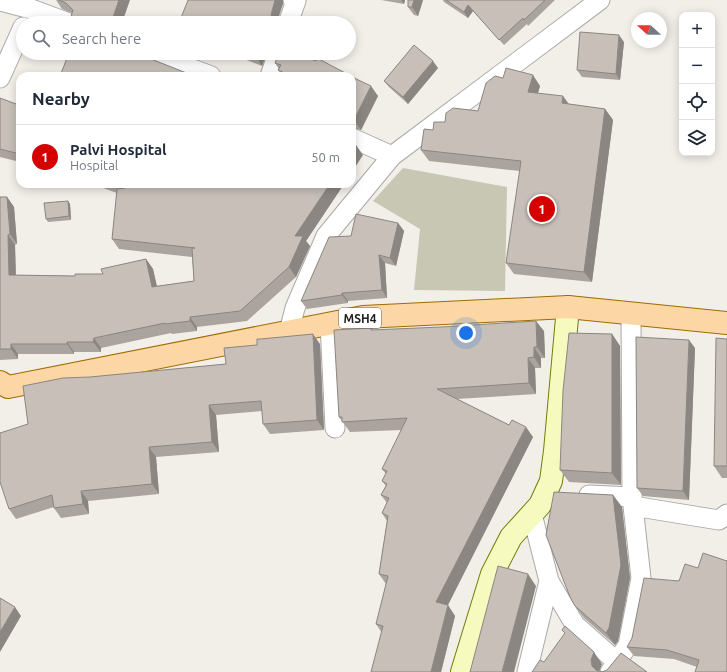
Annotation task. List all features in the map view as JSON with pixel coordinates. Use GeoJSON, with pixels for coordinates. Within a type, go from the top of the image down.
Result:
{"type":"FeatureCollection","features":[{"type":"Feature","properties":{"kind":"main road","name":"MSH4"},"geometry":{"type":"LineString","coordinates":[[0,382],[8,388],[363,317],[568,308],[727,323]]}},
{"type":"Feature","properties":{"kind":"street"},"geometry":{"type":"LineString","coordinates":[[0,0],[46,16]]}},
{"type":"Feature","properties":{"kind":"street"},"geometry":{"type":"LineString","coordinates":[[291,16],[296,1],[292,0]]}},
{"type":"Feature","properties":{"kind":"street"},"geometry":{"type":"LineString","coordinates":[[289,332],[295,308],[326,236],[392,156],[600,0]]}},
{"type":"Feature","properties":{"kind":"street"},"geometry":{"type":"LineString","coordinates":[[0,78],[16,43]]}},
{"type":"Feature","properties":{"kind":"street"},"geometry":{"type":"LineString","coordinates":[[169,60],[200,72]]}},
{"type":"Feature","properties":{"kind":"street"},"geometry":{"type":"LineString","coordinates":[[271,72],[276,60]]}},
{"type":"Feature","properties":{"kind":"street"},"geometry":{"type":"LineString","coordinates":[[356,140],[392,156]]}},
{"type":"Feature","properties":{"kind":"street"},"geometry":{"type":"LineString","coordinates":[[558,493],[551,481],[556,451],[568,308]]}},
{"type":"Feature","properties":{"kind":"street"},"geometry":{"type":"LineString","coordinates":[[532,514],[549,581],[576,625],[614,667],[628,645],[641,578],[633,501],[632,314]]}},
{"type":"Feature","properties":{"kind":"street"},"geometry":{"type":"LineString","coordinates":[[330,324],[335,428]]}},
{"type":"Feature","properties":{"kind":"street"},"geometry":{"type":"LineString","coordinates":[[462,672],[492,574],[511,537],[540,505],[558,493],[633,501],[719,520],[727,514]]}},
{"type":"Feature","properties":{"kind":"street"},"geometry":{"type":"LineString","coordinates":[[527,672],[549,581]]}},
{"type":"Feature","properties":{"kind":"shaded area"},"geometry":{"type":"Polygon","coordinates":[[[403,168],[507,187],[505,291],[414,290],[420,229],[373,201],[403,168]]]}},
{"type":"Feature","properties":{"kind":"building"},"geometry":{"type":"Polygon","coordinates":[[[59,0],[119,0],[113,16],[71,16],[73,10],[66,3],[59,0]]]}},
{"type":"Feature","properties":{"kind":"building"},"geometry":{"type":"Polygon","coordinates":[[[188,0],[275,0],[271,16],[182,16],[188,0]]]}},
{"type":"Feature","properties":{"kind":"building"},"geometry":{"type":"Polygon","coordinates":[[[408,0],[414,0],[412,7],[408,7],[408,0]]]}},
{"type":"Feature","properties":{"kind":"building"},"geometry":{"type":"Polygon","coordinates":[[[446,0],[545,0],[524,20],[523,18],[499,40],[468,5],[464,12],[446,0]]]}},
{"type":"Feature","properties":{"kind":"building"},"geometry":{"type":"Polygon","coordinates":[[[580,32],[619,35],[616,74],[577,70],[580,32]]]}},
{"type":"Feature","properties":{"kind":"building"},"geometry":{"type":"Polygon","coordinates":[[[414,45],[433,61],[403,97],[384,81],[414,45]]]}},
{"type":"Feature","properties":{"kind":"building"},"geometry":{"type":"Polygon","coordinates":[[[66,60],[154,60],[184,72],[62,72],[66,60]]]}},
{"type":"Feature","properties":{"kind":"building"},"geometry":{"type":"Polygon","coordinates":[[[276,60],[321,60],[343,72],[282,72],[278,70],[281,65],[275,63],[276,60]]]}},
{"type":"Feature","properties":{"kind":"building"},"geometry":{"type":"Polygon","coordinates":[[[506,68],[533,75],[528,92],[563,96],[562,103],[605,109],[584,272],[506,263],[521,161],[421,150],[424,129],[433,130],[434,122],[445,122],[446,113],[453,108],[478,111],[486,83],[495,76],[503,78],[506,68]]]}},
{"type":"Feature","properties":{"kind":"building"},"geometry":{"type":"Polygon","coordinates":[[[356,79],[371,86],[356,116],[356,79]]]}},
{"type":"Feature","properties":{"kind":"building"},"geometry":{"type":"Polygon","coordinates":[[[0,98],[16,104],[16,153],[0,149],[0,98]]]}},
{"type":"Feature","properties":{"kind":"building"},"geometry":{"type":"Polygon","coordinates":[[[327,188],[295,236],[303,236],[289,267],[240,311],[190,317],[190,321],[165,323],[94,338],[93,342],[67,342],[67,344],[11,344],[11,349],[0,349],[0,197],[7,197],[10,234],[8,235],[9,275],[75,276],[75,274],[103,274],[101,269],[146,259],[152,287],[194,281],[192,248],[195,248],[112,239],[117,189],[327,188]]]}},
{"type":"Feature","properties":{"kind":"building"},"geometry":{"type":"Polygon","coordinates":[[[68,201],[69,216],[46,219],[44,203],[68,201]]]}},
{"type":"Feature","properties":{"kind":"building"},"geometry":{"type":"Polygon","coordinates":[[[356,214],[398,223],[390,258],[379,255],[382,290],[342,293],[342,295],[301,301],[329,237],[351,236],[356,214]]]}},
{"type":"Feature","properties":{"kind":"building"},"geometry":{"type":"Polygon","coordinates":[[[536,321],[537,347],[534,347],[534,357],[528,358],[529,383],[437,389],[509,425],[512,420],[526,427],[436,602],[448,605],[431,672],[371,672],[383,626],[376,624],[388,576],[379,574],[388,516],[382,513],[389,498],[381,495],[387,484],[382,481],[387,471],[382,469],[407,418],[342,422],[342,417],[339,417],[334,330],[441,327],[536,321]]]}},
{"type":"Feature","properties":{"kind":"building"},"geometry":{"type":"Polygon","coordinates":[[[569,333],[612,334],[612,473],[560,470],[563,391],[569,333]]]}},
{"type":"Feature","properties":{"kind":"building"},"geometry":{"type":"Polygon","coordinates":[[[313,334],[317,420],[263,424],[261,401],[209,405],[212,442],[149,447],[152,484],[81,491],[83,504],[54,508],[52,495],[9,509],[0,482],[0,433],[28,424],[23,386],[63,378],[90,377],[226,364],[224,348],[257,345],[257,339],[313,334]]]}},
{"type":"Feature","properties":{"kind":"building"},"geometry":{"type":"Polygon","coordinates":[[[636,337],[689,340],[683,491],[637,488],[636,337]]]}},
{"type":"Feature","properties":{"kind":"building"},"geometry":{"type":"Polygon","coordinates":[[[716,338],[727,339],[727,466],[714,466],[716,338]]]}},
{"type":"Feature","properties":{"kind":"building"},"geometry":{"type":"Polygon","coordinates":[[[554,492],[613,495],[621,565],[609,628],[606,633],[575,606],[570,597],[546,535],[554,492]]]}},
{"type":"Feature","properties":{"kind":"building"},"geometry":{"type":"Polygon","coordinates":[[[703,553],[727,561],[727,672],[695,672],[699,660],[667,650],[627,647],[632,638],[644,578],[679,581],[685,564],[698,568],[703,553]]]}},
{"type":"Feature","properties":{"kind":"building"},"geometry":{"type":"Polygon","coordinates":[[[498,566],[528,574],[502,672],[470,672],[498,566]]]}},
{"type":"Feature","properties":{"kind":"building"},"geometry":{"type":"Polygon","coordinates":[[[0,598],[15,607],[0,632],[0,598]]]}},
{"type":"Feature","properties":{"kind":"building"},"geometry":{"type":"Polygon","coordinates":[[[565,626],[594,652],[591,660],[592,666],[596,670],[602,672],[532,672],[540,660],[544,662],[565,633],[562,630],[565,626]]]}},
{"type":"Feature","properties":{"kind":"building"},"geometry":{"type":"Polygon","coordinates":[[[621,653],[647,672],[602,672],[607,670],[621,653]]]}},
{"type":"Feature","properties":{"kind":"place","name":"Palvi Hospital"},"geometry":{"type":"Point","coordinates":[542,209]}}]}
